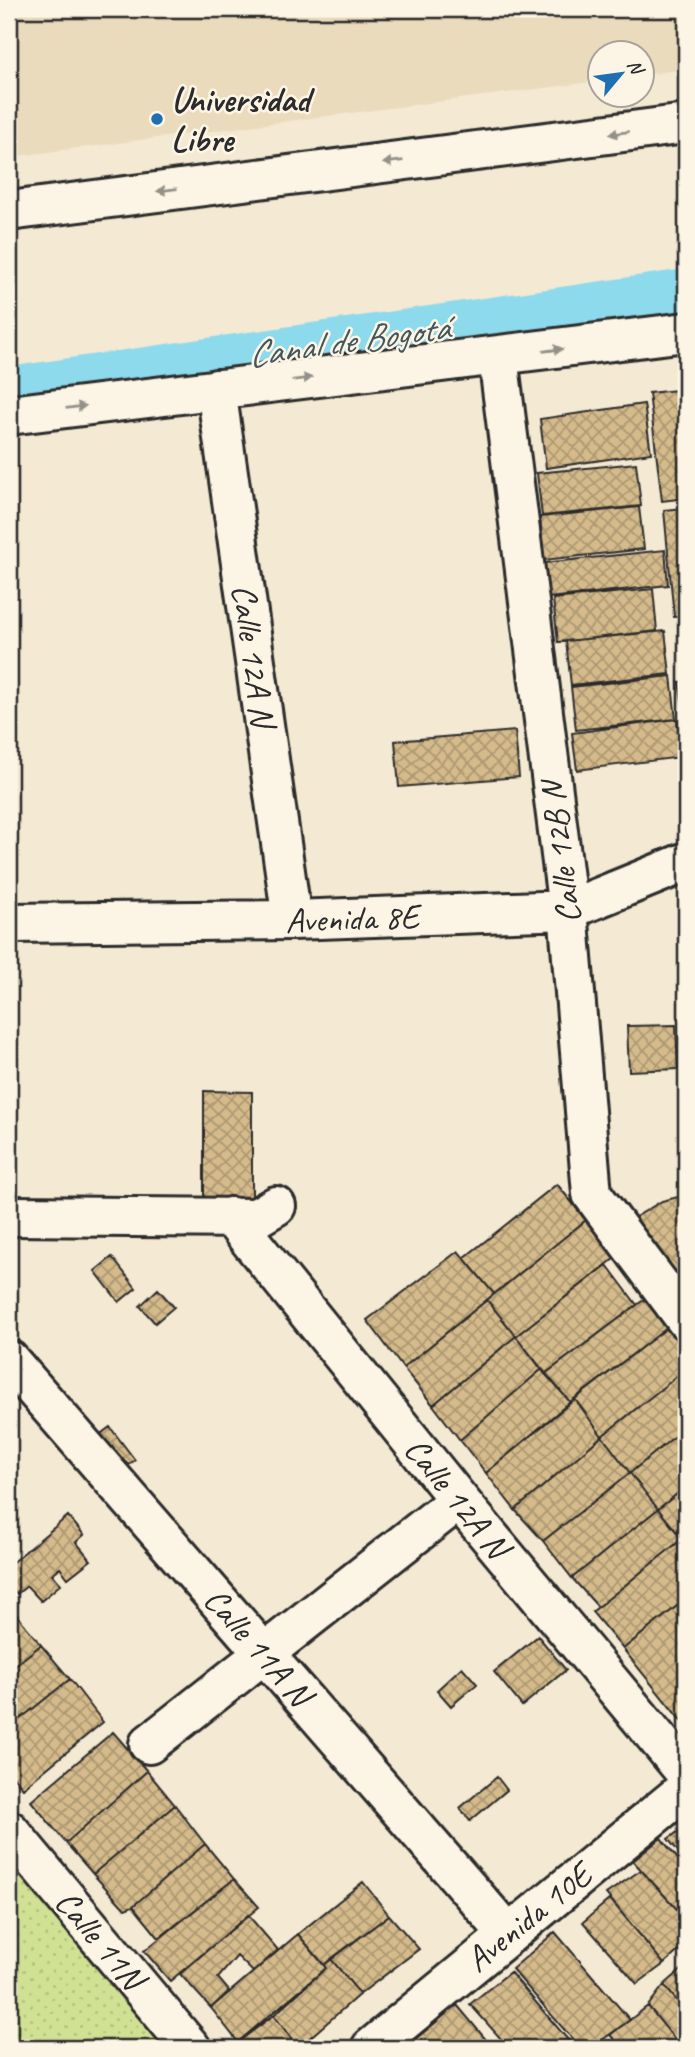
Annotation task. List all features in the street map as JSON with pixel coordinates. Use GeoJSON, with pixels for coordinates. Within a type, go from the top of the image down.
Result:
{"type":"FeatureCollection","features":[{"type":"Feature","properties":{"kind":"street"},"geometry":{"type":"LineString","coordinates":[[9,211],[686,124]]}},
{"type":"Feature","properties":{"kind":"street"},"geometry":{"type":"LineString","coordinates":[[9,415],[686,332]]}},
{"type":"Feature","properties":{"kind":"street","name":"Calle 12B N"},"geometry":{"type":"LineString","coordinates":[[498,357],[568,910],[592,1194],[686,1320]]}},
{"type":"Feature","properties":{"kind":"street","name":"Calle 12A N"},"geometry":{"type":"LineString","coordinates":[[216,389],[292,920]]}},
{"type":"Feature","properties":{"kind":"street","name":"Avenida 8E"},"geometry":{"type":"LineString","coordinates":[[9,923],[292,920],[568,910],[686,862]]}},
{"type":"Feature","properties":{"kind":"street"},"geometry":{"type":"LineString","coordinates":[[9,1216],[256,1218],[276,1206]]}},
{"type":"Feature","properties":{"kind":"street","name":"Calle 12A N"},"geometry":{"type":"LineString","coordinates":[[231,1217],[459,1500],[686,1773]]}},
{"type":"Feature","properties":{"kind":"street","name":"Calle 11A N"},"geometry":{"type":"LineString","coordinates":[[9,1360],[507,1933]]}},
{"type":"Feature","properties":{"kind":"street"},"geometry":{"type":"LineString","coordinates":[[149,1745],[263,1652],[459,1500]]}},
{"type":"Feature","properties":{"kind":"street","name":"Avenida 10E"},"geometry":{"type":"LineString","coordinates":[[371,2048],[507,1933],[686,1789]]}},
{"type":"Feature","properties":{"kind":"street","name":"Calle 11N"},"geometry":{"type":"LineString","coordinates":[[9,1830],[191,2048]]}},
{"type":"Feature","properties":{"kind":"shaded area","name":"Universidad Libre"},"geometry":{"type":"Polygon","coordinates":[[[9,9],[686,9],[686,69],[656,73],[656,38],[586,38],[586,83],[9,157],[9,9]]]}},
{"type":"Feature","properties":{"kind":"green space"},"geometry":{"type":"Polygon","coordinates":[[[9,1860],[170,2048],[9,2048],[9,1860]]]}},
{"type":"Feature","properties":{"kind":"building"},"geometry":{"type":"Polygon","coordinates":[[[686,389],[686,498],[662,501],[649,393],[686,389]]]}},
{"type":"Feature","properties":{"kind":"building"},"geometry":{"type":"Polygon","coordinates":[[[644,404],[651,453],[546,468],[540,419],[644,404]]]}},
{"type":"Feature","properties":{"kind":"building"},"geometry":{"type":"Polygon","coordinates":[[[636,463],[641,506],[542,516],[537,473],[636,463]]]}},
{"type":"Feature","properties":{"kind":"building"},"geometry":{"type":"Polygon","coordinates":[[[639,507],[644,549],[544,560],[540,517],[639,507]]]}},
{"type":"Feature","properties":{"kind":"building"},"geometry":{"type":"Polygon","coordinates":[[[686,508],[686,616],[674,617],[664,510],[686,508]]]}},
{"type":"Feature","properties":{"kind":"building"},"geometry":{"type":"Polygon","coordinates":[[[665,550],[668,585],[548,598],[544,563],[665,550]]]}},
{"type":"Feature","properties":{"kind":"building"},"geometry":{"type":"Polygon","coordinates":[[[653,589],[657,631],[558,642],[553,599],[653,589]]]}},
{"type":"Feature","properties":{"kind":"building"},"geometry":{"type":"Polygon","coordinates":[[[665,631],[670,674],[571,685],[566,641],[665,631]]]}},
{"type":"Feature","properties":{"kind":"building"},"geometry":{"type":"Polygon","coordinates":[[[671,676],[676,719],[576,730],[571,687],[671,676]]]}},
{"type":"Feature","properties":{"kind":"building"},"geometry":{"type":"Polygon","coordinates":[[[686,681],[686,728],[679,682],[686,681]]]}},
{"type":"Feature","properties":{"kind":"building"},"geometry":{"type":"Polygon","coordinates":[[[677,719],[682,757],[577,770],[572,733],[677,719]]]}},
{"type":"Feature","properties":{"kind":"building"},"geometry":{"type":"Polygon","coordinates":[[[515,731],[519,777],[399,787],[395,741],[515,731]]]}},
{"type":"Feature","properties":{"kind":"building"},"geometry":{"type":"Polygon","coordinates":[[[676,1025],[678,1069],[629,1071],[627,1026],[676,1025]]]}},
{"type":"Feature","properties":{"kind":"building"},"geometry":{"type":"Polygon","coordinates":[[[204,1091],[252,1092],[252,1215],[204,1215],[204,1091]]]}},
{"type":"Feature","properties":{"kind":"building"},"geometry":{"type":"Polygon","coordinates":[[[557,1184],[586,1220],[494,1294],[464,1258],[557,1184]]]}},
{"type":"Feature","properties":{"kind":"building"},"geometry":{"type":"Polygon","coordinates":[[[686,1195],[686,1271],[675,1280],[629,1221],[662,1201],[686,1195]]]}},
{"type":"Feature","properties":{"kind":"building"},"geometry":{"type":"Polygon","coordinates":[[[586,1220],[615,1258],[516,1336],[487,1300],[586,1220]]]}},
{"type":"Feature","properties":{"kind":"building"},"geometry":{"type":"Polygon","coordinates":[[[458,1251],[494,1294],[403,1368],[367,1320],[458,1251]]]}},
{"type":"Feature","properties":{"kind":"building"},"geometry":{"type":"Polygon","coordinates":[[[112,1257],[136,1288],[119,1302],[95,1271],[112,1257]]]}},
{"type":"Feature","properties":{"kind":"building"},"geometry":{"type":"Polygon","coordinates":[[[607,1265],[637,1305],[545,1374],[516,1336],[607,1265]]]}},
{"type":"Feature","properties":{"kind":"building"},"geometry":{"type":"Polygon","coordinates":[[[158,1289],[174,1307],[155,1323],[140,1306],[158,1289]]]}},
{"type":"Feature","properties":{"kind":"building"},"geometry":{"type":"Polygon","coordinates":[[[645,1299],[667,1328],[570,1402],[545,1374],[645,1299]]]}},
{"type":"Feature","properties":{"kind":"building"},"geometry":{"type":"Polygon","coordinates":[[[487,1300],[516,1336],[433,1405],[403,1368],[487,1300]]]}},
{"type":"Feature","properties":{"kind":"building"},"geometry":{"type":"Polygon","coordinates":[[[667,1328],[686,1352],[686,1369],[602,1436],[575,1399],[667,1328]]]}},
{"type":"Feature","properties":{"kind":"building"},"geometry":{"type":"Polygon","coordinates":[[[516,1336],[542,1369],[460,1440],[433,1405],[516,1336]]]}},
{"type":"Feature","properties":{"kind":"building"},"geometry":{"type":"Polygon","coordinates":[[[542,1369],[570,1402],[486,1473],[460,1440],[542,1369]]]}},
{"type":"Feature","properties":{"kind":"building"},"geometry":{"type":"Polygon","coordinates":[[[686,1369],[686,1427],[630,1473],[602,1436],[686,1369]]]}},
{"type":"Feature","properties":{"kind":"building"},"geometry":{"type":"Polygon","coordinates":[[[575,1399],[602,1436],[515,1510],[486,1473],[575,1399]]]}},
{"type":"Feature","properties":{"kind":"building"},"geometry":{"type":"Polygon","coordinates":[[[110,1427],[135,1460],[115,1475],[90,1442],[110,1427]]]}},
{"type":"Feature","properties":{"kind":"building"},"geometry":{"type":"Polygon","coordinates":[[[686,1427],[686,1487],[658,1509],[630,1473],[686,1427]]]}},
{"type":"Feature","properties":{"kind":"building"},"geometry":{"type":"Polygon","coordinates":[[[602,1436],[630,1473],[543,1541],[515,1510],[602,1436]]]}},
{"type":"Feature","properties":{"kind":"building"},"geometry":{"type":"Polygon","coordinates":[[[630,1473],[658,1509],[572,1578],[543,1541],[630,1473]]]}},
{"type":"Feature","properties":{"kind":"building"},"geometry":{"type":"Polygon","coordinates":[[[686,1487],[686,1543],[658,1509],[686,1487]]]}},
{"type":"Feature","properties":{"kind":"building"},"geometry":{"type":"Polygon","coordinates":[[[658,1509],[682,1539],[598,1607],[572,1578],[658,1509]]]}},
{"type":"Feature","properties":{"kind":"building"},"geometry":{"type":"Polygon","coordinates":[[[68,1516],[84,1535],[76,1542],[91,1560],[68,1578],[60,1568],[52,1574],[61,1584],[41,1601],[27,1586],[17,1594],[9,1585],[9,1565],[68,1516]]]}},
{"type":"Feature","properties":{"kind":"building"},"geometry":{"type":"Polygon","coordinates":[[[682,1539],[686,1543],[686,1599],[623,1649],[592,1612],[682,1539]]]}},
{"type":"Feature","properties":{"kind":"building"},"geometry":{"type":"Polygon","coordinates":[[[681,1603],[686,1609],[686,1727],[623,1649],[681,1603]]]}},
{"type":"Feature","properties":{"kind":"building"},"geometry":{"type":"Polygon","coordinates":[[[13,1610],[41,1645],[9,1670],[9,1614],[13,1610]]]}},
{"type":"Feature","properties":{"kind":"building"},"geometry":{"type":"Polygon","coordinates":[[[538,1636],[566,1670],[522,1706],[494,1672],[538,1636]]]}},
{"type":"Feature","properties":{"kind":"building"},"geometry":{"type":"Polygon","coordinates":[[[41,1645],[70,1679],[9,1728],[9,1670],[41,1645]]]}},
{"type":"Feature","properties":{"kind":"building"},"geometry":{"type":"Polygon","coordinates":[[[462,1667],[477,1684],[451,1706],[437,1690],[462,1667]]]}},
{"type":"Feature","properties":{"kind":"building"},"geometry":{"type":"Polygon","coordinates":[[[70,1679],[103,1722],[23,1788],[9,1772],[9,1728],[70,1679]]]}},
{"type":"Feature","properties":{"kind":"building"},"geometry":{"type":"Polygon","coordinates":[[[113,1732],[147,1771],[66,1843],[31,1801],[113,1732]]]}},
{"type":"Feature","properties":{"kind":"building"},"geometry":{"type":"Polygon","coordinates":[[[147,1771],[175,1805],[93,1874],[66,1843],[147,1771]]]}},
{"type":"Feature","properties":{"kind":"building"},"geometry":{"type":"Polygon","coordinates":[[[497,1777],[507,1790],[470,1821],[460,1808],[497,1777]]]}},
{"type":"Feature","properties":{"kind":"building"},"geometry":{"type":"Polygon","coordinates":[[[175,1805],[205,1844],[133,1906],[125,1909],[93,1874],[175,1805]]]}},
{"type":"Feature","properties":{"kind":"building"},"geometry":{"type":"Polygon","coordinates":[[[686,1826],[686,1861],[668,1839],[686,1826]]]}},
{"type":"Feature","properties":{"kind":"building"},"geometry":{"type":"Polygon","coordinates":[[[661,1838],[686,1869],[686,1919],[633,1861],[661,1838]]]}},
{"type":"Feature","properties":{"kind":"building"},"geometry":{"type":"Polygon","coordinates":[[[205,1844],[234,1879],[159,1938],[133,1906],[205,1844]]]}},
{"type":"Feature","properties":{"kind":"building"},"geometry":{"type":"Polygon","coordinates":[[[641,1870],[686,1919],[686,1944],[664,1964],[606,1894],[641,1870]]]}},
{"type":"Feature","properties":{"kind":"building"},"geometry":{"type":"Polygon","coordinates":[[[234,1879],[259,1907],[170,1981],[144,1951],[234,1879]]]}},
{"type":"Feature","properties":{"kind":"building"},"geometry":{"type":"Polygon","coordinates":[[[363,1882],[389,1915],[324,1965],[298,1934],[363,1882]]]}},
{"type":"Feature","properties":{"kind":"building"},"geometry":{"type":"Polygon","coordinates":[[[610,1899],[664,1964],[637,1984],[583,1922],[610,1899]]]}},
{"type":"Feature","properties":{"kind":"building"},"geometry":{"type":"Polygon","coordinates":[[[248,1915],[278,1950],[253,1972],[237,1956],[218,1978],[229,1991],[211,2008],[180,1974],[248,1915]]]}},
{"type":"Feature","properties":{"kind":"building"},"geometry":{"type":"Polygon","coordinates":[[[389,1915],[419,1949],[360,1994],[331,1959],[389,1915]]]}},
{"type":"Feature","properties":{"kind":"building"},"geometry":{"type":"Polygon","coordinates":[[[555,1932],[630,2020],[591,2048],[580,2048],[512,1969],[555,1932]]]}},
{"type":"Feature","properties":{"kind":"building"},"geometry":{"type":"Polygon","coordinates":[[[298,1934],[326,1968],[238,2042],[211,2008],[298,1934]]]}},
{"type":"Feature","properties":{"kind":"building"},"geometry":{"type":"Polygon","coordinates":[[[331,1959],[360,1994],[298,2048],[274,2015],[326,1968],[324,1965],[331,1959]]]}},
{"type":"Feature","properties":{"kind":"building"},"geometry":{"type":"Polygon","coordinates":[[[686,1966],[686,2012],[664,1985],[686,1966]]]}},
{"type":"Feature","properties":{"kind":"building"},"geometry":{"type":"Polygon","coordinates":[[[510,1972],[575,2048],[509,2048],[470,2004],[510,1972]]]}},
{"type":"Feature","properties":{"kind":"building"},"geometry":{"type":"Polygon","coordinates":[[[664,1985],[686,2012],[686,2048],[682,2048],[648,2006],[664,1985]]]}},
{"type":"Feature","properties":{"kind":"building"},"geometry":{"type":"Polygon","coordinates":[[[457,2005],[493,2048],[410,2048],[408,2045],[457,2005]]]}},
{"type":"Feature","properties":{"kind":"building"},"geometry":{"type":"Polygon","coordinates":[[[648,2006],[682,2048],[623,2048],[610,2035],[648,2006]]]}},
{"type":"Feature","properties":{"kind":"building"},"geometry":{"type":"Polygon","coordinates":[[[274,2015],[298,2048],[243,2048],[238,2042],[274,2015]]]}},
{"type":"Feature","properties":{"kind":"waterway","name":"Canal de Bogotá"},"geometry":{"type":"LineString","coordinates":[[9,389],[686,291]]}},
{"type":"Feature","properties":{"kind":"place","name":"Universidad Libre"},"geometry":{"type":"Point","coordinates":[157,119]}}]}
